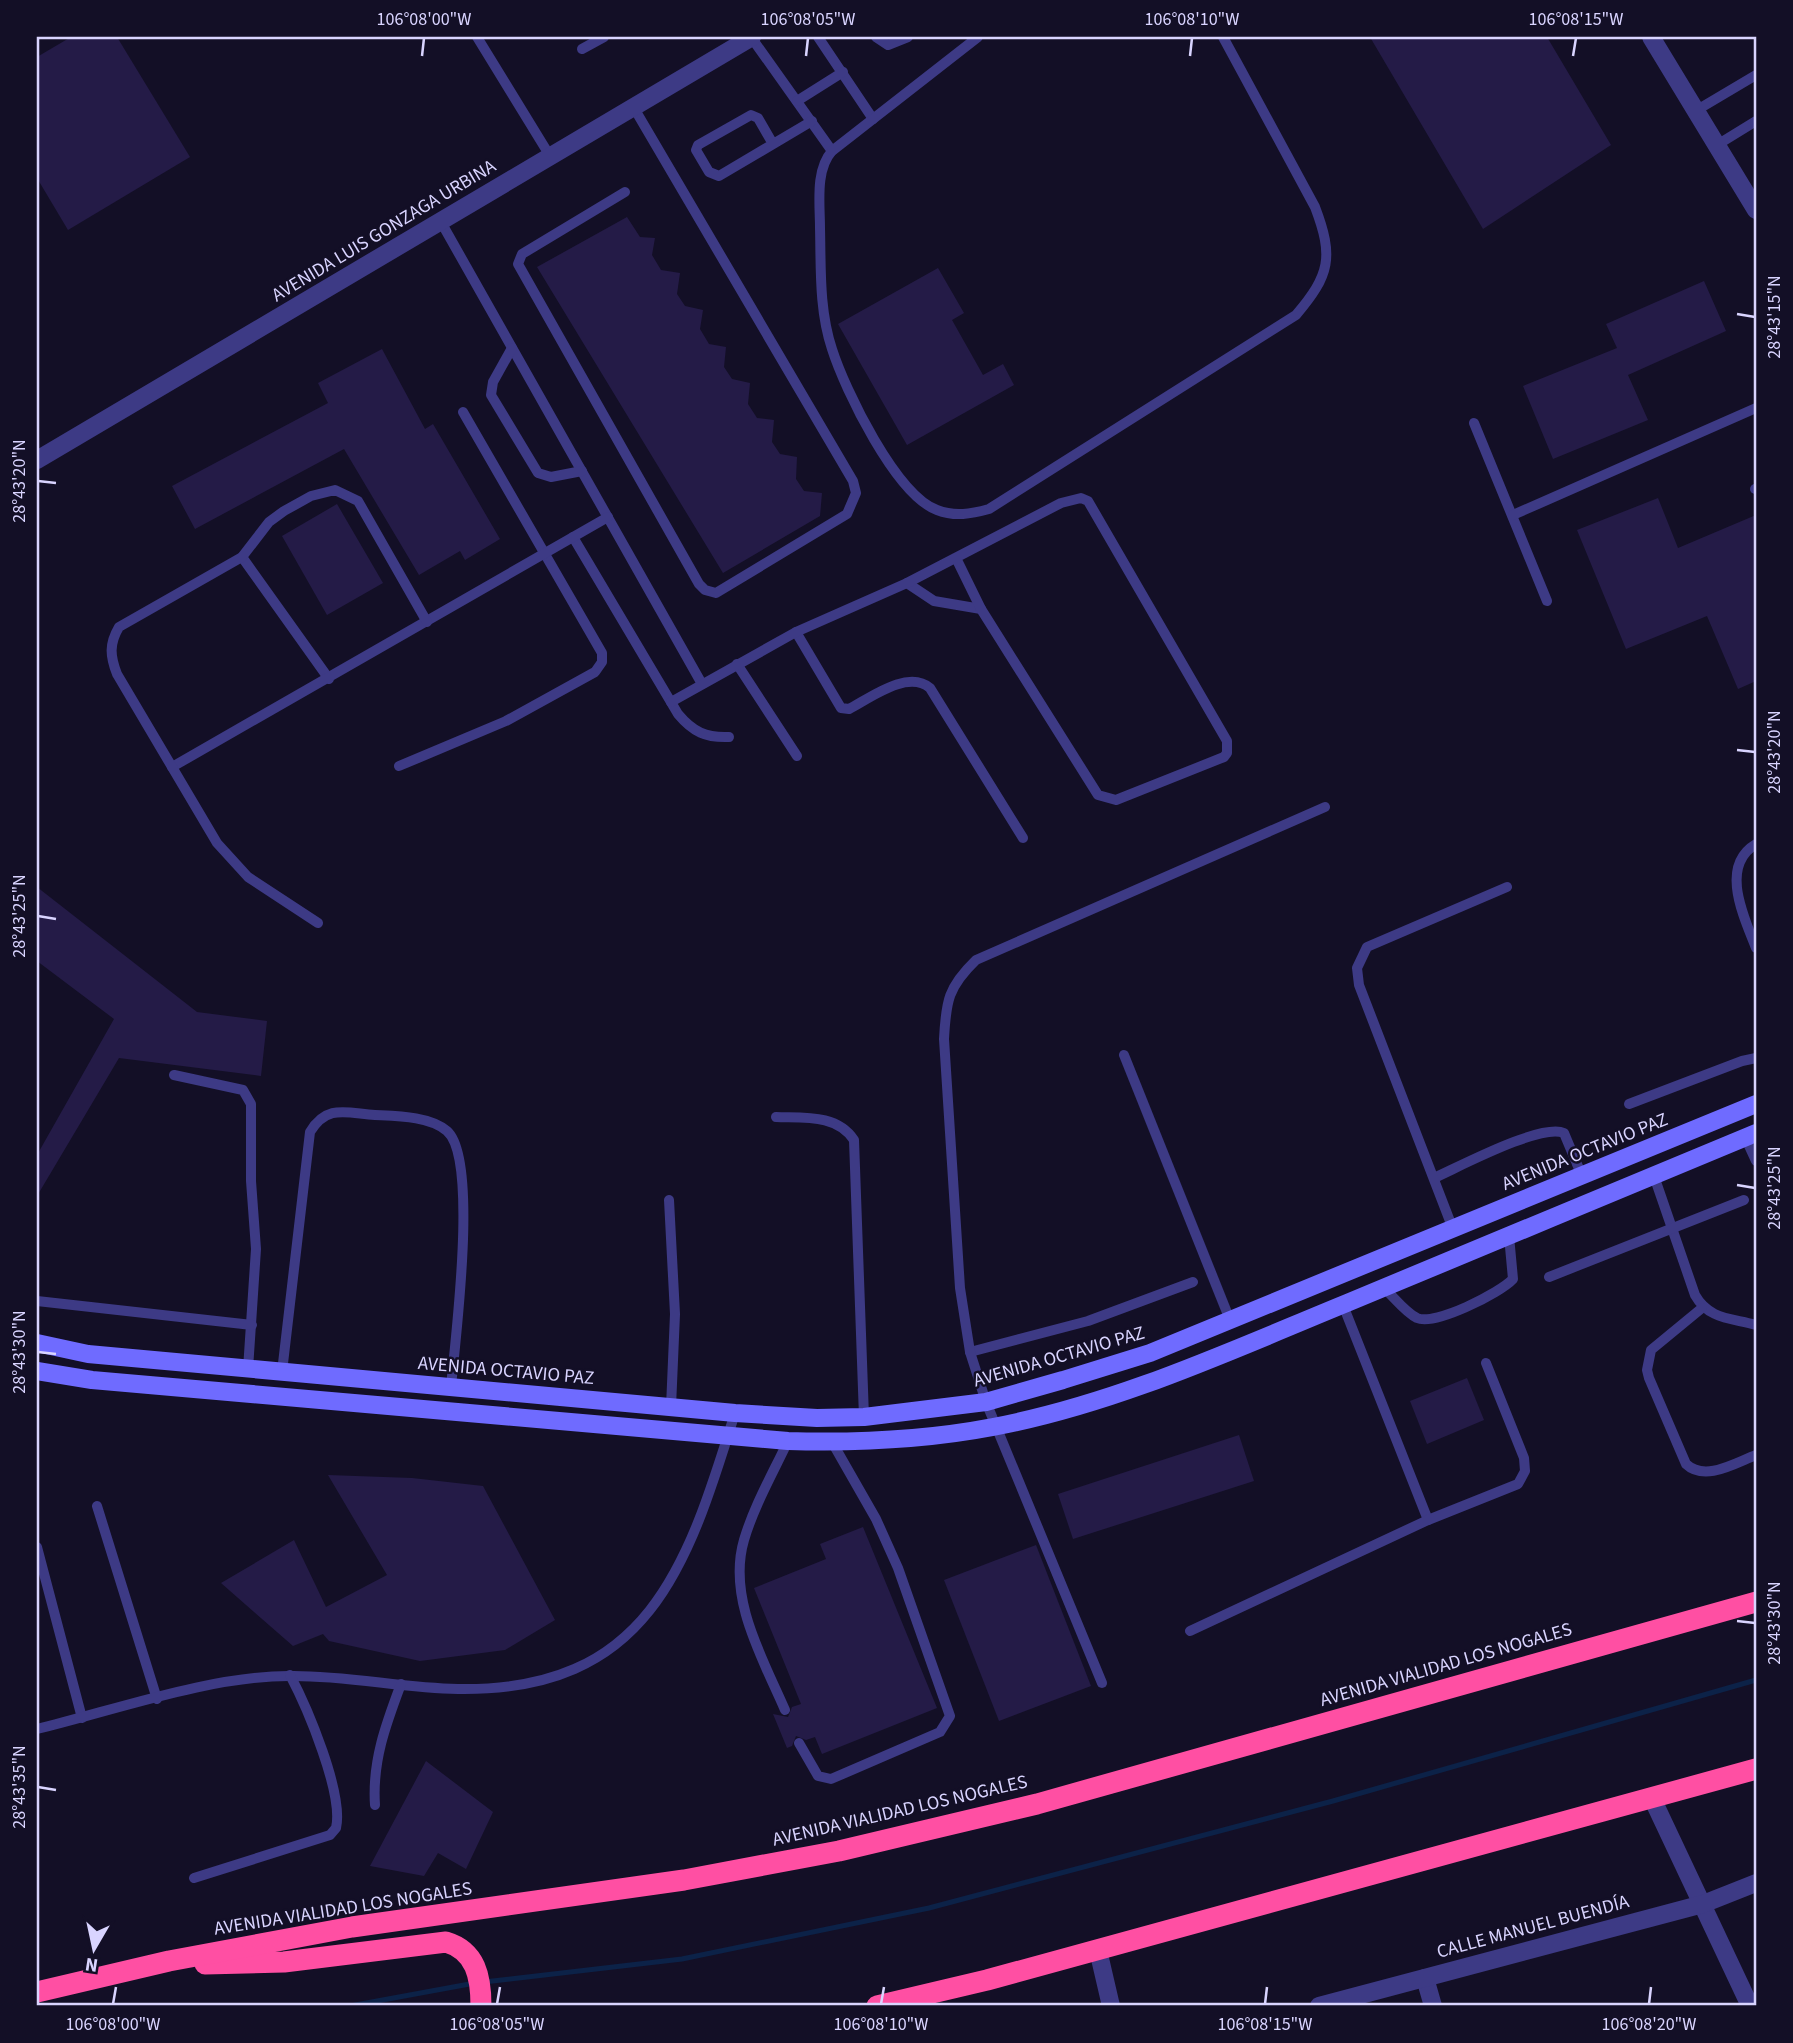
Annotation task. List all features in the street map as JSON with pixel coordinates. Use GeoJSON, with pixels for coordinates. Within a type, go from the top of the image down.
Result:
{"type":"FeatureCollection","features":[{"type":"Feature","properties":{"kind":"highway","name":"AVENIDA VIALIDAD LOS NOGALES"},"geometry":{"type":"LineString","coordinates":[[37,1993],[169,1961],[352,1927],[684,1880],[839,1851],[1037,1804],[1756,1602]]}},
{"type":"Feature","properties":{"kind":"highway"},"geometry":{"type":"LineString","coordinates":[[877,2006],[988,1980],[1756,1769]]}},
{"type":"Feature","properties":{"kind":"highway"},"geometry":{"type":"LineString","coordinates":[[169,1961],[244,1965],[446,1942],[466,1950],[474,1960],[481,2006]]}},
{"type":"Feature","properties":{"kind":"street","name":"AVENIDA LUIS GONZAGA URBINA"},"geometry":{"type":"LineString","coordinates":[[37,460],[751,37]]}},
{"type":"Feature","properties":{"kind":"street"},"geometry":{"type":"LineString","coordinates":[[1651,37],[1756,210]]}},
{"type":"Feature","properties":{"kind":"street","name":"AVENIDA OCTAVIO PAZ"},"geometry":{"type":"LineString","coordinates":[[37,1343],[88,1354],[735,1413],[817,1418],[864,1417],[986,1402],[1150,1353],[1756,1104]]}},
{"type":"Feature","properties":{"kind":"street"},"geometry":{"type":"LineString","coordinates":[[37,1371],[92,1380],[788,1441],[897,1441],[996,1426],[1104,1397],[1217,1357],[1751,1135]]}},
{"type":"Feature","properties":{"kind":"street"},"geometry":{"type":"LineString","coordinates":[[1652,1798],[1750,2006]]}},
{"type":"Feature","properties":{"kind":"street","name":"CALLE MANUEL BUENDÍA"},"geometry":{"type":"LineString","coordinates":[[1319,2006],[1703,1904],[1756,1883]]}},
{"type":"Feature","properties":{"kind":"street"},"geometry":{"type":"LineString","coordinates":[[1098,1950],[1111,2006]]}},
{"type":"Feature","properties":{"kind":"street"},"geometry":{"type":"LineString","coordinates":[[1424,1978],[1433,2006]]}},
{"type":"Feature","properties":{"kind":"lane"},"geometry":{"type":"LineString","coordinates":[[477,37],[550,156]]}},
{"type":"Feature","properties":{"kind":"lane"},"geometry":{"type":"LineString","coordinates":[[582,49],[604,37]]}},
{"type":"Feature","properties":{"kind":"lane"},"geometry":{"type":"LineString","coordinates":[[751,37],[832,151]]}},
{"type":"Feature","properties":{"kind":"lane"},"geometry":{"type":"LineString","coordinates":[[818,37],[873,119]]}},
{"type":"Feature","properties":{"kind":"lane"},"geometry":{"type":"LineString","coordinates":[[876,37],[888,45],[908,37]]}},
{"type":"Feature","properties":{"kind":"lane"},"geometry":{"type":"LineString","coordinates":[[978,37],[832,151],[822,169],[820,198],[822,305],[832,349],[857,409],[890,464],[916,496],[934,510],[952,515],[989,509],[1296,315],[1315,293],[1328,265],[1326,235],[1314,207],[1223,37]]}},
{"type":"Feature","properties":{"kind":"lane"},"geometry":{"type":"LineString","coordinates":[[797,101],[843,72]]}},
{"type":"Feature","properties":{"kind":"lane"},"geometry":{"type":"LineString","coordinates":[[1697,110],[1756,75]]}},
{"type":"Feature","properties":{"kind":"lane"},"geometry":{"type":"LineString","coordinates":[[625,192],[522,254],[518,264],[699,584],[705,590],[716,593],[846,514],[856,494],[853,481],[779,352],[634,108]]}},
{"type":"Feature","properties":{"kind":"lane"},"geometry":{"type":"LineString","coordinates":[[773,144],[758,118],[751,115],[698,145],[696,150],[709,172],[719,176],[773,144],[811,121]]}},
{"type":"Feature","properties":{"kind":"lane"},"geometry":{"type":"LineString","coordinates":[[1717,145],[1756,121]]}},
{"type":"Feature","properties":{"kind":"lane"},"geometry":{"type":"LineString","coordinates":[[441,222],[702,684]]}},
{"type":"Feature","properties":{"kind":"lane"},"geometry":{"type":"LineString","coordinates":[[512,348],[493,382],[494,403],[538,473],[551,477],[582,471]]}},
{"type":"Feature","properties":{"kind":"lane"},"geometry":{"type":"LineString","coordinates":[[1513,515],[1756,408]]}},
{"type":"Feature","properties":{"kind":"lane"},"geometry":{"type":"LineString","coordinates":[[398,765],[506,721],[600,668],[602,653],[463,412]]}},
{"type":"Feature","properties":{"kind":"lane"},"geometry":{"type":"LineString","coordinates":[[1474,423],[1547,601]]}},
{"type":"Feature","properties":{"kind":"lane"},"geometry":{"type":"LineString","coordinates":[[318,923],[257,883],[231,861],[217,843],[117,674],[112,661],[112,639],[119,627],[242,557],[269,522],[284,511],[324,491],[347,493],[358,501],[427,622]]}},
{"type":"Feature","properties":{"kind":"lane"},"geometry":{"type":"LineString","coordinates":[[671,702],[796,632],[907,583],[1060,503],[1081,498],[1088,501],[1227,741],[1227,753],[1224,757],[1116,800],[1098,795],[981,609],[956,558]]}},
{"type":"Feature","properties":{"kind":"lane"},"geometry":{"type":"LineString","coordinates":[[172,767],[608,517]]}},
{"type":"Feature","properties":{"kind":"lane"},"geometry":{"type":"LineString","coordinates":[[573,537],[671,702],[687,724],[699,733],[713,737],[729,737]]}},
{"type":"Feature","properties":{"kind":"lane"},"geometry":{"type":"LineString","coordinates":[[242,557],[329,679]]}},
{"type":"Feature","properties":{"kind":"lane"},"geometry":{"type":"LineString","coordinates":[[907,583],[934,601],[981,609]]}},
{"type":"Feature","properties":{"kind":"lane"},"geometry":{"type":"LineString","coordinates":[[796,632],[841,708],[849,709],[907,682],[925,683],[1023,838]]}},
{"type":"Feature","properties":{"kind":"lane"},"geometry":{"type":"LineString","coordinates":[[737,664],[797,756]]}},
{"type":"Feature","properties":{"kind":"lane"},"geometry":{"type":"LineString","coordinates":[[1102,1683],[986,1402],[970,1352],[960,1288],[944,1039],[946,1001],[958,977],[976,960],[1009,943],[1325,807]]}},
{"type":"Feature","properties":{"kind":"lane"},"geometry":{"type":"LineString","coordinates":[[1756,844],[1749,848],[1738,865],[1736,887],[1756,948]]}},
{"type":"Feature","properties":{"kind":"lane"},"geometry":{"type":"LineString","coordinates":[[1453,1229],[1359,985],[1357,968],[1367,947],[1507,887]]}},
{"type":"Feature","properties":{"kind":"lane"},"geometry":{"type":"LineString","coordinates":[[1124,1055],[1230,1321]]}},
{"type":"Feature","properties":{"kind":"lane"},"geometry":{"type":"LineString","coordinates":[[1629,1104],[1742,1060],[1756,1058]]}},
{"type":"Feature","properties":{"kind":"lane"},"geometry":{"type":"LineString","coordinates":[[174,1075],[229,1085],[243,1090],[250,1098],[256,1249],[248,1369]]}},
{"type":"Feature","properties":{"kind":"lane"},"geometry":{"type":"LineString","coordinates":[[282,1372],[310,1132],[317,1119],[328,1112],[394,1116],[426,1121],[445,1129],[455,1141],[461,1166],[461,1271],[452,1387]]}},
{"type":"Feature","properties":{"kind":"lane"},"geometry":{"type":"LineString","coordinates":[[776,1117],[836,1123],[847,1130],[854,1140],[864,1417]]}},
{"type":"Feature","properties":{"kind":"lane"},"geometry":{"type":"LineString","coordinates":[[1434,1178],[1534,1135],[1557,1130],[1564,1133],[1582,1176]]}},
{"type":"Feature","properties":{"kind":"lane"},"geometry":{"type":"LineString","coordinates":[[1751,1135],[1756,1161]]}},
{"type":"Feature","properties":{"kind":"lane"},"geometry":{"type":"LineString","coordinates":[[1654,1176],[1702,1307],[1730,1320],[1756,1325]]}},
{"type":"Feature","properties":{"kind":"lane"},"geometry":{"type":"LineString","coordinates":[[669,1200],[675,1314],[671,1407]]}},
{"type":"Feature","properties":{"kind":"lane"},"geometry":{"type":"LineString","coordinates":[[1549,1277],[1744,1200]]}},
{"type":"Feature","properties":{"kind":"lane"},"geometry":{"type":"LineString","coordinates":[[1384,1288],[1417,1318],[1427,1320],[1469,1305],[1506,1287],[1513,1279],[1509,1236]]}},
{"type":"Feature","properties":{"kind":"lane"},"geometry":{"type":"LineString","coordinates":[[970,1352],[1088,1321],[1194,1282]]}},
{"type":"Feature","properties":{"kind":"lane"},"geometry":{"type":"LineString","coordinates":[[37,1300],[251,1325]]}},
{"type":"Feature","properties":{"kind":"lane"},"geometry":{"type":"LineString","coordinates":[[1343,1305],[1428,1520]]}},
{"type":"Feature","properties":{"kind":"lane"},"geometry":{"type":"LineString","coordinates":[[1702,1307],[1651,1350],[1647,1370],[1649,1378],[1686,1464],[1693,1471],[1710,1472],[1756,1455]]}},
{"type":"Feature","properties":{"kind":"lane"},"geometry":{"type":"LineString","coordinates":[[1190,1630],[1428,1520],[1518,1484],[1525,1471],[1524,1458],[1486,1363]]}},
{"type":"Feature","properties":{"kind":"lane"},"geometry":{"type":"LineString","coordinates":[[37,1730],[254,1677],[290,1675],[507,1689],[558,1676],[605,1653],[634,1628],[667,1590],[687,1554],[735,1413]]}},
{"type":"Feature","properties":{"kind":"lane"},"geometry":{"type":"LineString","coordinates":[[785,1710],[748,1621],[740,1581],[744,1539],[788,1441]]}},
{"type":"Feature","properties":{"kind":"lane"},"geometry":{"type":"LineString","coordinates":[[799,1743],[818,1776],[831,1779],[940,1732],[950,1716],[898,1568],[876,1519],[832,1443]]}},
{"type":"Feature","properties":{"kind":"lane"},"geometry":{"type":"LineString","coordinates":[[97,1506],[158,1699]]}},
{"type":"Feature","properties":{"kind":"lane"},"geometry":{"type":"LineString","coordinates":[[37,1547],[82,1718]]}},
{"type":"Feature","properties":{"kind":"lane"},"geometry":{"type":"LineString","coordinates":[[194,1878],[330,1835],[336,1828],[337,1808],[321,1749],[290,1675]]}},
{"type":"Feature","properties":{"kind":"lane"},"geometry":{"type":"LineString","coordinates":[[375,1805],[375,1767],[381,1738],[401,1684]]}},
{"type":"Feature","properties":{"kind":"building"},"geometry":{"type":"Polygon","coordinates":[[[71,37],[117,37],[190,157],[68,230],[37,178],[37,57],[71,37]]]}},
{"type":"Feature","properties":{"kind":"building"},"geometry":{"type":"Polygon","coordinates":[[[1370,37],[1547,37],[1611,145],[1483,229],[1370,37]]]}},
{"type":"Feature","properties":{"kind":"building"},"geometry":{"type":"Polygon","coordinates":[[[627,217],[640,237],[655,238],[652,255],[661,270],[680,273],[677,294],[685,306],[703,310],[700,329],[709,344],[726,347],[724,367],[732,379],[750,383],[748,404],[757,418],[774,420],[772,442],[780,454],[797,457],[796,479],[804,491],[822,493],[820,516],[723,573],[537,267],[627,217]]]}},
{"type":"Feature","properties":{"kind":"building"},"geometry":{"type":"Polygon","coordinates":[[[938,268],[964,313],[952,320],[983,375],[1003,364],[1014,385],[907,445],[838,324],[938,268]]]}},
{"type":"Feature","properties":{"kind":"building"},"geometry":{"type":"Polygon","coordinates":[[[1704,281],[1726,331],[1628,375],[1648,420],[1553,459],[1523,386],[1617,348],[1606,324],[1704,281]]]}},
{"type":"Feature","properties":{"kind":"building"},"geometry":{"type":"Polygon","coordinates":[[[382,349],[425,429],[433,424],[500,539],[465,560],[460,551],[419,575],[344,449],[195,529],[172,486],[328,403],[318,383],[382,349]]]}},
{"type":"Feature","properties":{"kind":"building"},"geometry":{"type":"Polygon","coordinates":[[[1658,498],[1678,548],[1756,515],[1756,681],[1738,689],[1707,616],[1626,649],[1577,530],[1658,498]]]}},
{"type":"Feature","properties":{"kind":"building"},"geometry":{"type":"Polygon","coordinates":[[[337,504],[383,583],[327,615],[282,536],[337,504]]]}},
{"type":"Feature","properties":{"kind":"building"},"geometry":{"type":"Polygon","coordinates":[[[37,887],[197,1012],[267,1021],[261,1076],[119,1058],[37,1196],[37,1155],[114,1019],[37,961],[37,887]]]}},
{"type":"Feature","properties":{"kind":"building"},"geometry":{"type":"Polygon","coordinates":[[[1467,1378],[1484,1420],[1427,1444],[1410,1401],[1467,1378]]]}},
{"type":"Feature","properties":{"kind":"building"},"geometry":{"type":"Polygon","coordinates":[[[1239,1435],[1254,1481],[1073,1539],[1058,1494],[1239,1435]]]}},
{"type":"Feature","properties":{"kind":"building"},"geometry":{"type":"Polygon","coordinates":[[[328,1475],[412,1478],[483,1486],[555,1620],[505,1650],[420,1661],[329,1641],[323,1634],[293,1646],[221,1583],[294,1540],[326,1607],[387,1575],[328,1475]]]}},
{"type":"Feature","properties":{"kind":"building"},"geometry":{"type":"Polygon","coordinates":[[[863,1527],[937,1708],[822,1754],[815,1737],[806,1740],[796,1736],[792,1746],[787,1748],[773,1714],[788,1717],[792,1707],[801,1704],[754,1588],[826,1559],[820,1544],[863,1527]]]}},
{"type":"Feature","properties":{"kind":"building"},"geometry":{"type":"Polygon","coordinates":[[[1036,1545],[1091,1686],[999,1721],[944,1580],[1036,1545]]]}},
{"type":"Feature","properties":{"kind":"building"},"geometry":{"type":"Polygon","coordinates":[[[426,1761],[493,1812],[466,1869],[438,1853],[424,1876],[370,1866],[426,1761]]]}},
{"type":"Feature","properties":{"kind":"waterway"},"geometry":{"type":"LineString","coordinates":[[484,1982],[682,1959],[929,1908],[1333,1801],[1756,1680]]}},
{"type":"Feature","properties":{"kind":"waterway"},"geometry":{"type":"LineString","coordinates":[[350,2006],[475,1983]]}}]}
